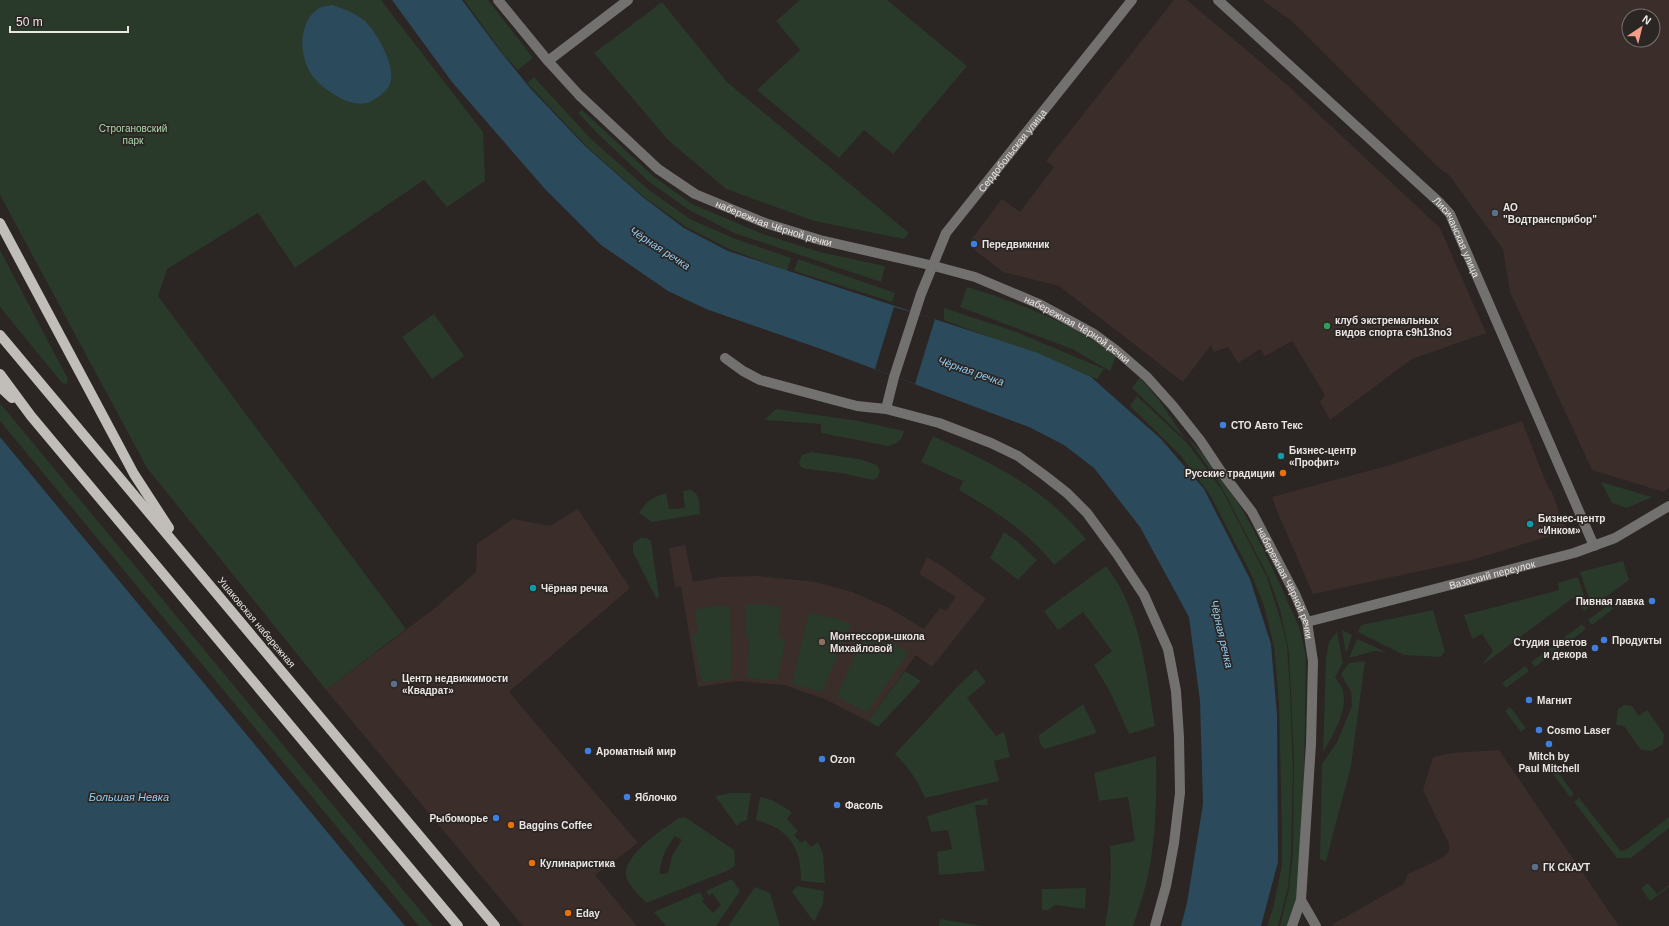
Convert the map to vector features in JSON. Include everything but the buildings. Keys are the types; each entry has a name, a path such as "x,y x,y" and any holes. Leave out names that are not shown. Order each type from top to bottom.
{"main road":[{"path":"0,223 134,474 192,563"},
{"name":"Ушаковская набережная","path":"0,335 494,926"},
{"path":"0,374 31,416 458,926"},
{"path":"0,387 31,416"}],"street":[{"name":"набережная Чёрной речки","path":"498,0 548,61 580,95 658,169 695,194 765,223 820,240 934,266 975,278 1005,289 1073,321 1117,350 1147,376 1173,406 1196,434 1220,470 1252,512 1295,594 1307,622 1313,661 1311,736 1301,900 1292,926"},
{"path":"548,61 628,0"},
{"name":"Сердобольская улица","path":"886,409 894,377 921,294 948,231 1132,0"},
{"name":"Лисичанская улица","path":"1218,0 1341,111 1450,214 1594,546"},
{"path":"725,358 743,371 760,380 844,403 886,409 940,423 991,443 1018,456 1067,493 1087,513 1117,554 1144,595 1168,649 1176,691 1180,793 1174,843 1166,886 1155,926"},
{"name":"Вазаский переулок","path":"1307,622 1574,553 1635,528 1669,506"},
{"path":"1301,900 1316,926"}],"shaded area":[{"path":"1174,0 1187,0 1284,82 1440,228 1486,333 1412,359 1330,420 1320,402 1325,395 1292,341 1265,356 1260,349 1238,363 1228,347 1214,352 1211,345 1183,382 1059,286 1003,272 972,248 971,240 1002,199 1020,212 1054,167 1046,161"},
{"path":"1262,0 1669,0 1669,488 1664,492 1592,470 1510,292 1503,249 1449,175 1439,168 1292,21"},
{"name":"Бизнес-центр «Инком»","path":"1522,421 1549,490 1551,490 1566,531 1472,560 1313,594 1272,497 1390,465"},
{"path":"578,509 630,588 509,692 638,843 595,875 637,926 523,926 326,690 435,608 476,572 477,544 513,519 550,526"},
{"name":"Монтессори-школа Михайловой","path":"685,545 693,582 720,577 757,576 816,582 852,592 889,608 924,629 940,608 946,611 956,597 919,574 927,557 942,566 986,599 932,667 916,655 868,721 825,699 784,685 738,681 698,687 681,586 675,587 669,548"},
{"path":"1499,750 1619,926 1334,926 1333,924 1404,884 1408,874 1444,857 1449,851 1449,844 1423,790 1433,757 1452,753"}],"green space":[{"name":"Строгановский парк","path":"0,0 381,0 483,132 485,181 447,207 424,180 295,268 258,213 167,269 158,296 406,629 326,690 147,468 0,195"},
{"path":"464,0 488,0 533,58 518,70 503,54"},
{"path":"800,0 887,0 967,66 893,154 864,130 839,158 757,90 800,50 776,21"},
{"path":"662,2 727,82 909,233 904,239 814,221 726,189 668,140 594,53"},
{"path":"534,77 592,140 649,190 690,219 733,238 791,258 787,271 729,249 686,227 644,197 587,147 527,83"},
{"path":"582,110 653,176 692,204 763,234 820,252 885,266 881,282 734,233 689,210 648,181 578,113"},
{"path":"0,250 68,379 67,384 62,383 0,307"},
{"path":"798,259 895,293 892,302 794,271"},
{"path":"967,287 1007,300 1045,315 1099,344 1116,356 1110,371 1072,349 960,307"},
{"path":"944,308 1014,331 1104,369 1097,379 944,320"},
{"path":"434,314 464,356 432,379 402,337"},
{"path":"1140,377 1159,400 1186,440 1132,388"},
{"path":"1137,396 1188,444 1222,490 1267,577 1283,628 1287,646 1293,770 1291,853 1288,888 1278,926 1267,926 1273,908 1282,865 1282,837 1279,703 1274,647 1264,606 1251,574 1210,495 1181,456 1130,406"},
{"path":"0,403 433,926 419,926 0,421"},
{"path":"776,409 859,421 904,431 899,441 888,446 821,433 821,424 764,420"},
{"path":"933,436 997,467 1034,490 1069,520 1086,539 1054,565 1022,532 959,490 963,481 921,462"},
{"path":"1187,437 1206,457 1223,479 1252,527 1300,629 1306,656 1304,789 1300,866 1294,915 1289,926 1280,926 1289,889 1293,852 1294,762 1289,652 1280,610 1269,578 1221,486"},
{"path":"811,452 859,459 877,465 880,471 878,477 873,480 841,473 801,467 799,462 802,455"},
{"path":"1601,482 1652,497 1627,508 1612,503"},
{"path":"690,490 698,496 700,514 652,522 639,513 644,505 650,500 666,493 669,509 685,508 683,491"},
{"path":"1004,532 1017,541 1037,560 1018,580 990,558"},
{"path":"640,538 646,538 651,541 659,597 656,598 633,552 633,544"},
{"path":"1623,561 1629,580 1592,607 1580,572"},
{"path":"1106,566 1121,589 1134,622 1147,673 1155,726 1129,734 1110,692 1094,665 1112,651 1083,612 1058,630 1044,611"},
{"path":"1578,577 1588,608 1585,611 1573,598 1481,666 1493,651 1482,634 1472,639 1464,615 1559,590 1558,583"},
{"path":"759,604 781,607 778,637 786,639 777,680 747,678 749,637 745,636 746,605"},
{"path":"1610,604 1613,609 1592,625 1588,620"},
{"path":"711,606 730,606 732,678 702,683 692,635 698,633 695,610"},
{"path":"1433,610 1445,651 1441,657 1404,655 1358,632 1361,625"},
{"path":"809,613 839,619 851,625 822,692 792,684"},
{"path":"1582,624 1586,629 1565,645 1561,640"},
{"path":"866,630 891,641 908,653 867,713 837,696"},
{"path":"1342,630 1352,635 1346,654"},
{"path":"1337,632 1343,663 1335,677 1342,687 1344,699 1342,715 1339,723 1323,752 1326,658 1329,642"},
{"path":"1357,639 1386,652 1374,651 1349,658"},
{"path":"1556,644 1559,649 1535,667 1531,662"},
{"path":"1365,661 1351,766 1326,861 1320,859 1322,764 1337,742 1352,706 1351,692 1341,674 1349,663"},
{"path":"1525,666 1529,671 1506,688 1502,683"},
{"path":"976,669 986,682 967,698 996,736 1004,732 1010,757 994,761 999,781 925,798 912,774 895,754 959,685"},
{"path":"905,671 921,681 878,727 868,721"},
{"path":"1083,704 1097,733 1045,749 1043,748 1039,740 1039,735"},
{"path":"1624,705 1632,706 1639,716 1647,710 1664,734 1663,744 1652,751 1641,750 1624,726 1616,725 1618,709"},
{"path":"1510,707 1526,728 1521,732 1505,711"},
{"path":"1545,755 1574,794 1570,797 1541,758"},
{"path":"1156,756 1154,839 1149,872 1142,898 1133,926 1105,926 1110,886 1110,846 1135,841 1128,797 1099,801 1094,773"},
{"path":"731,793 751,793 747,820 741,822 737,826 715,796"},
{"path":"760,797 772,800 792,812 787,819 798,831 794,835 801,843 805,840 811,847 818,842 823,854 825,883 801,881 799,858 791,841 785,834 777,829 756,820"},
{"path":"987,798 988,805 975,805 985,871 939,875 937,852 952,849 948,830 931,832 927,816"},
{"path":"1579,798 1621,851 1626,850 1669,817 1669,828 1631,858 1617,858 1574,802"},
{"path":"685,817 734,850 735,866 727,871 646,903 628,881 626,872 629,863 643,845 679,818","holes":["675,836 682,840 672,856 668,873 660,874 662,859 669,845"]},
{"path":"732,879 740,891 716,926 666,926 654,912 700,892 704,899 702,901 713,913 721,905 712,893 709,896 706,891"},
{"path":"1648,883 1657,894 1669,885 1669,887 1650,901 1641,888"},
{"path":"797,886 824,891 823,904 814,922 792,892"},
{"path":"755,887 770,893 780,926 728,926"},
{"path":"1086,888 1085,909 1055,905 1048,910 1042,910 1042,889"},
{"path":"940,919 983,926 939,926"}],"water":[{"path":"392,0 462,0 530,88 585,146 644,198 684,228 728,251 1038,353 1091,377 1161,439 1204,489 1250,579 1271,644 1277,715 1278,862 1261,926 1181,926 1187,903 1203,804 1200,701 1189,617 1140,527 1094,468 1064,445 1029,427 821,349 706,309 668,291 601,245 544,188 452,82"},
{"path":"332,5 353,13 365,21 370,26 385,51 391,69 390,84 386,91 380,96 367,103 360,104 340,98 316,80 306,63 302,43 306,24 318,9"},
{"name":"Большая Невка","path":"0,437 405,926 0,926"}],"pier":[{"path":"894,307 935,319 915,384 875,369"}],"place":[{"name":"АО \"Водтрансприбор\"","path":"1495,213"},
{"name":"Передвижник","path":"974,244"},
{"name":"клуб экстремальных видов спорта c9h13no3","path":"1327,326"},
{"name":"СТО Авто Текс","path":"1223,425"},
{"name":"Бизнес-центр «Профит»","path":"1281,456"},
{"name":"Русские традиции","path":"1283,473"},
{"name":"Бизнес-центр «Инком»","path":"1530,524"},
{"name":"Чёрная речка","path":"533,588"},
{"name":"Пивная лавка","path":"1652,601"},
{"name":"Продукты","path":"1604,640"},
{"name":"Монтессори-школа Михайловой","path":"822,642"},
{"name":"Студия цветов и декора","path":"1595,648"},
{"name":"Центр недвижимости «Квадрат»","path":"394,684"},
{"name":"Магнит","path":"1529,700"},
{"name":"Cosmo Laser","path":"1539,730"},
{"name":"Mitch by Paul Mitchell","path":"1549,744"},
{"name":"Ароматный мир","path":"588,751"},
{"name":"Ozon","path":"822,759"},
{"name":"Яблочко","path":"627,797"},
{"name":"Фасоль","path":"837,805"},
{"name":"Рыбоморье","path":"496,818"},
{"name":"Baggins Coffee","path":"511,825"},
{"name":"Кулинаристика","path":"532,863"},
{"name":"ГК СКАУТ","path":"1535,867"},
{"name":"Eday","path":"568,913"}]}
